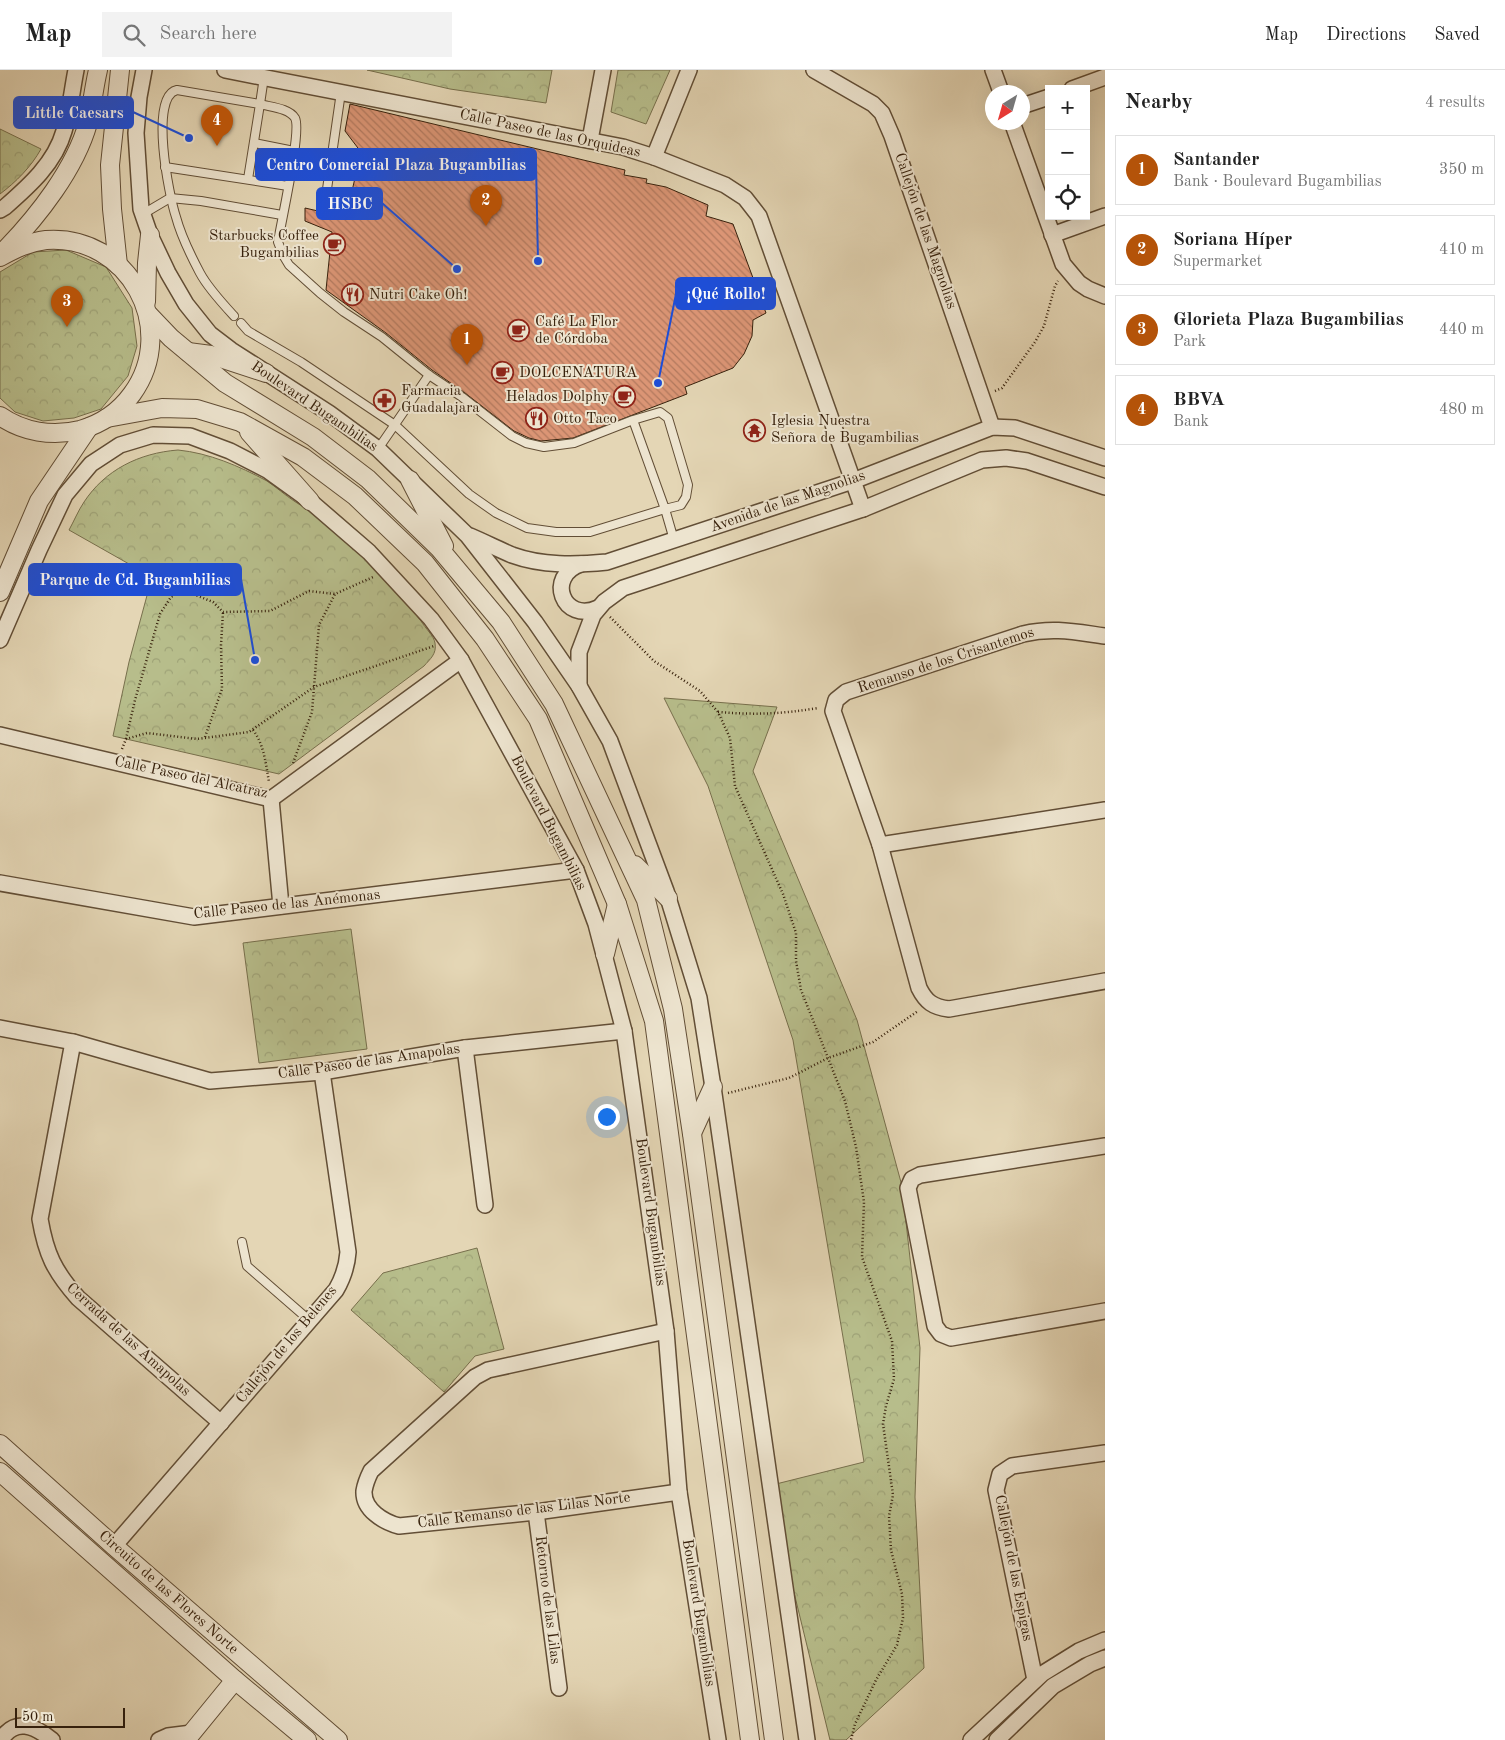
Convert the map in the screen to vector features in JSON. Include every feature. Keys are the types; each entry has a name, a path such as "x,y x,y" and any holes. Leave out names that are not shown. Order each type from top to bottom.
{"street":[{"path":"0,210 41,173 54,152 64,132 76,70"},
{"path":"0,256 24,231 73,162 88,123 98,70"},
{"path":"118,264 112,209 110,165 120,70"},
{"name":"Boulevard Bugambilias","path":"144,70 139,97 136,133 141,209 150,235 168,273 186,304 210,334 231,350 329,413 378,449 467,535 535,622 579,686 610,741 668,898 699,998 807,1740"},
{"name":"Calle Paseo de las Orquideas","path":"225,70 623,147 725,185 745,198 759,216 863,510"},
{"path":"590,140 603,70"},
{"path":"654,157 689,70"},
{"name":"Callejón de las Magnolias","path":"814,70 873,104 882,113 892,136 992,427"},
{"path":"994,70 999,85"},
{"path":"1083,85 1105,77"},
{"path":"1030,103 1045,98"},
{"path":"1015,130 1059,256 1067,270 1084,286 1105,296"},
{"path":"1052,235 1105,216"},
{"path":"0,416 26,429 47,433 69,432 89,427 107,418 125,403 139,384 148,362 151,339 147,310 147,263 150,235"},
{"path":"0,256 21,246 46,240 72,242 96,250 118,264 134,283 147,310"},
{"name":"Boulevard Bugambilias","path":"147,310 186,351 225,383 313,437 368,479 453,564 501,622 554,704 646,900 673,1009 692,1134 774,1740"},
{"path":"186,351 212,355 266,373"},
{"name":"Boulevard Bugambilias","path":"107,418 162,408 197,409 240,422 303,457 355,496 425,563 484,639 538,719 617,904 654,1021 750,1740"},
{"path":"240,422 310,501"},
{"path":"0,592 40,501 89,427"},
{"name":"Avenida de las Magnolias","path":"467,535 514,555 550,563 581,564 607,562 853,481 992,427 1015,428 1105,458"},
{"name":"Boulevard Bugambilias","path":"0,640 38,550 65,495 91,464 120,445 153,435 190,436 230,451 267,470 310,501 369,552 431,619 461,660 576,870 596,924 624,1031 666,1331 679,1492 718,1740"},
{"name":"Avenida de las Magnolias","path":"579,686 578,652 593,615 604,602 623,588 863,510 982,460 1006,458 1027,461 1105,487"},
{"path":"410,480 453,564"},
{"path":"581,564 575,566 564,576 562,583 563,597 572,608 578,611 592,611 598,608"},
{"name":"Remanso de los Crisantemos","path":"833,705 840,695 846,692 1035,631 1060,630 1105,636"},
{"name":"Calle Paseo del Alcatraz","path":"0,735 271,798 461,660"},
{"path":"833,705 834,717 880,845 919,988 930,1004 939,1008 949,1009 1105,981"},
{"path":"271,798 281,906"},
{"path":"880,845 1105,810"},
{"path":"626,857 668,898"},
{"name":"Calle Paseo de las Anémonas","path":"0,883 194,917 576,870"},
{"path":"604,954 617,904"},
{"name":"Calle Paseo de las Amapolas","path":"0,1028 73,1042 210,1081 322,1072 465,1048 624,1031"},
{"name":"Cerrada de las Amapolas","path":"73,1042 40,1218 44,1240 51,1261 63,1281 78,1298 222,1422"},
{"path":"465,1048 485,1205"},
{"name":"Callejón de los Belenes","path":"114,1546 341,1282 348,1252 322,1072"},
{"path":"692,1134 714,1091"},
{"path":"1105,1146 920,1175 912,1179 908,1188 935,1326 941,1334 952,1338 1105,1311"},
{"name":"Calle Remanso de las Lilas Norte","path":"666,1331 488,1370 475,1377 370,1471 364,1491 368,1505 373,1511 385,1521 399,1526 536,1512 679,1492"},
{"name":"Callejón de las Espigas","path":"1035,1680 996,1490 997,1482 1000,1474 1012,1466 1105,1453"},
{"name":"Circuito de las Flores Norte","path":"3,1454 114,1546 338,1740"},
{"name":"Circuito de las Flores Norte","path":"0,1472 235,1680 307,1740"},
{"name":"Retorno de las Lilas","path":"536,1512 559,1688"},
{"path":"971,1740 1042,1674 1079,1651 1105,1640"},
{"path":"998,1740 1053,1686 1090,1664 1105,1658"},
{"path":"159,1740 168,1736 189,1736 235,1680"},
{"path":"1,1740 8,1730 25,1726 38,1730 52,1740"}],"lane":[{"path":"248,180 264,78"},
{"path":"234,316 201,275 176,219 170,198 165,167 162,118 166,99 171,91 182,90 260,104 288,112 294,117 297,126 294,151 278,242 289,265 338,307 382,337 429,375 462,397 512,436 533,445 544,447 574,443 633,420 660,412 668,418 688,485 686,498 681,504 590,532 556,532 527,528 496,513 469,494 395,425 301,362 248,331 241,324"},
{"path":"326,196 341,92"},
{"path":"254,143 294,151"},
{"path":"165,167 288,186"},
{"path":"143,214 170,198 282,214"},
{"path":"378,449 429,375"},
{"path":"633,420 665,509 674,540"},
{"path":"242,1242 247,1266 309,1320"}],"path":[{"path":"982,396 1002,388 1035,342 1044,326 1055,286 1067,270"},
{"path":"117,763 126,739 135,700 160,614 170,597 184,590 213,602 223,612 270,611 309,591 335,594 387,571"},
{"path":"290,768 295,760 312,712 319,625 335,594"},
{"path":"598,608 616,621 654,661 700,691 718,712 730,738 735,786 783,894 796,933 796,961 801,990 845,1101 856,1146 864,1202 862,1257 892,1342 894,1379 883,1424 893,1494 889,1516 891,1550 902,1594 903,1618 897,1645 876,1680 855,1724 851,1740"},
{"path":"205,737 222,689 221,645 223,612"},
{"path":"126,739 148,733 197,738 249,732 314,687 447,642"},
{"path":"718,712 755,715 792,713 833,705"},
{"path":"253,730 257,735 266,760 271,798"},
{"path":"714,1091 789,1078 828,1058 873,1042 930,1004"}],"green space":[{"path":"367,70 552,70 546,103 450,89"},
{"path":"618,70 670,70 646,124 611,112"},
{"path":"0,129 41,149 23,174 0,194"},
{"path":"66,250 106,267 132,308 137,346 128,376 101,409 74,418 43,421 15,412 0,398 0,272 33,252"},
{"path":"178,450 212,457 246,470 267,481 320,518 361,554 386,580 410,607 434,640 434,653 424,666 279,774 113,736 129,662 152,577 69,530 82,505 92,491 113,472 137,459"},
{"path":"664,698 777,707 753,771 857,1020 902,1186 920,1348 915,1497 924,1668 846,1740 830,1740 768,1486 864,1462 793,1040 708,786"},
{"path":"351,929 367,1049 259,1063 243,943"},
{"path":"477,1248 504,1349 475,1356 444,1392 351,1310 383,1273"}],"building":[{"path":"350,104 625,170 624,175 647,179 646,183 666,187 708,205 706,216 733,224 766,313 753,320 752,336 744,354 733,368 685,387 687,394 573,438 541,441 514,431 386,333 326,290 332,232 305,221 305,208 331,214 331,202 352,191 361,152 345,131"}],"place":[{"name":"Little Caesars","path":"189,138"},
{"name":"BBVA","path":"217,146"},
{"name":"Soriana Híper","path":"486,226"},
{"name":"Starbucks Coffee Bugambilias","path":"335,245"},
{"name":"Centro Comercial Plaza Bugambilias","path":"538,261"},
{"name":"HSBC","path":"457,269"},
{"name":"Nutri Cake Oh!","path":"353,295"},
{"name":"Glorieta Plaza Bugambilias","path":"67,327"},
{"name":"Café La Flor de Córdoba","path":"519,331"},
{"name":"Santander","path":"467,365"},
{"name":"DOLCENATURA","path":"503,373"},
{"name":"¡Qué Rollo!","path":"658,383"},
{"name":"Helados Dolphy","path":"625,397"},
{"name":"Farmacia Guadalajara","path":"385,400"},
{"name":"Otto Taco","path":"537,419"},
{"name":"Iglesia Nuestra Señora de Bugambilias","path":"755,430"},
{"name":"Parque de Cd. Bugambilias","path":"255,660"}]}
